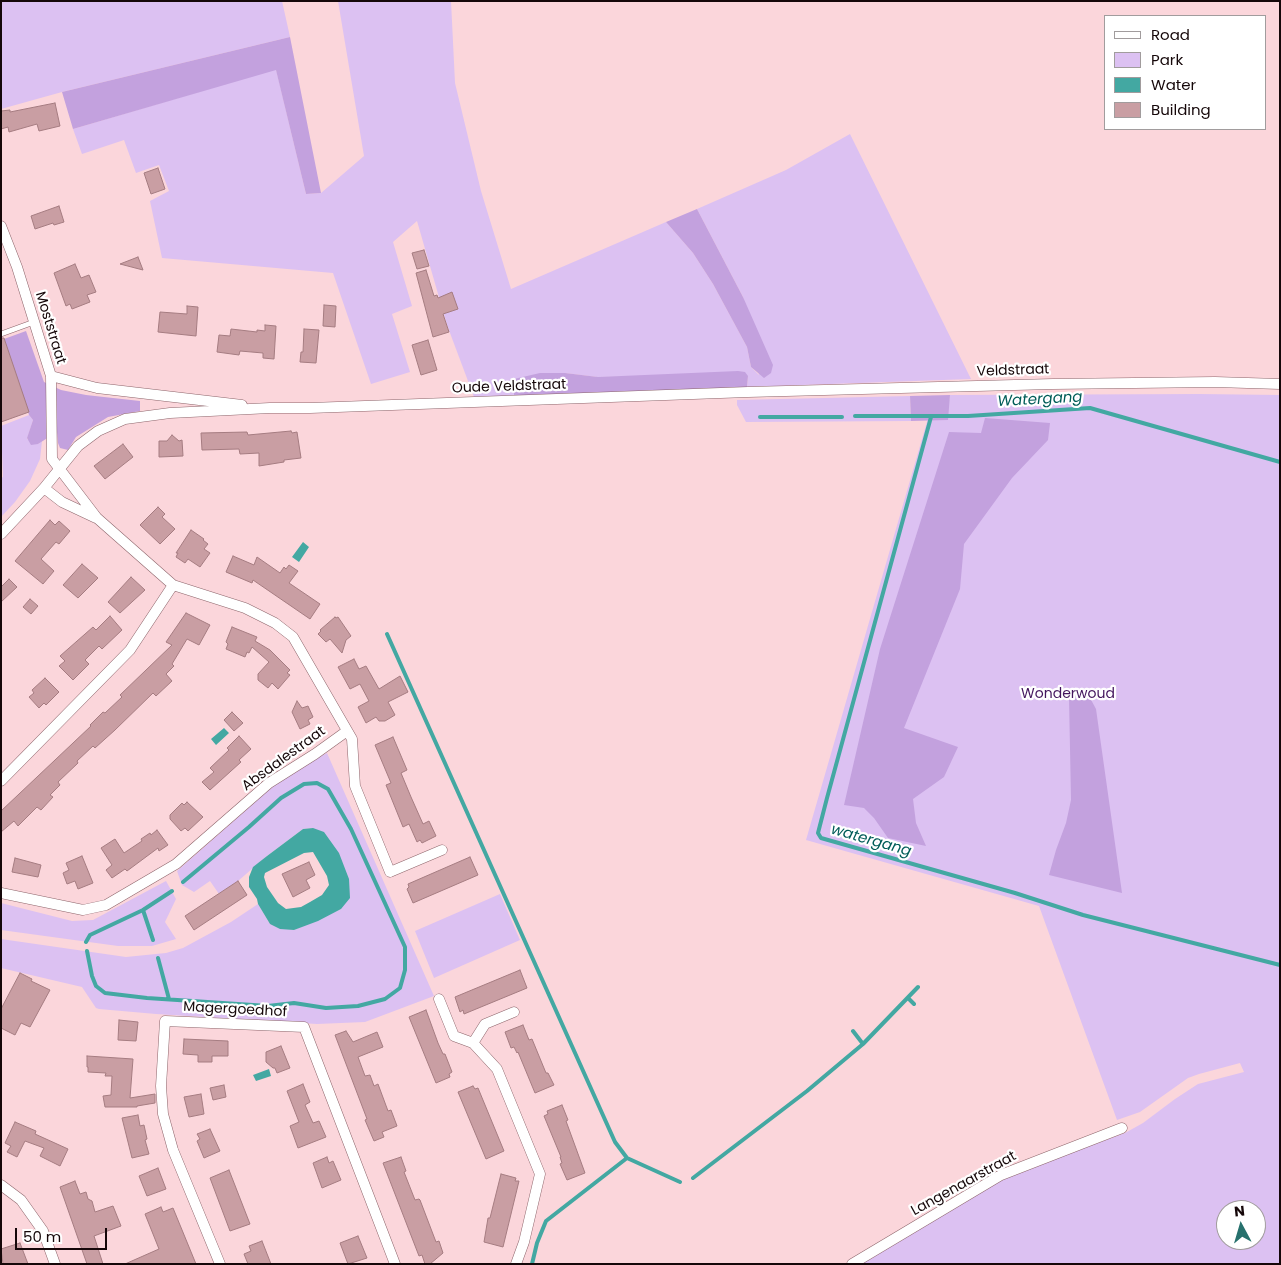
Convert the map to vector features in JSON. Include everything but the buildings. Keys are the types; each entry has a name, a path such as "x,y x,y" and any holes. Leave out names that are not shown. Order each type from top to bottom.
{"street":[{"name":"Moststraat","path":"1,226 17,267 51,376 52,459 60,469"},
{"name":"Oude Veldstraat","path":"51,376 97,388 270,408"},
{"name":"Veldstraat","path":"748,392 1053,384 1215,382 1280,384"},
{"name":"Oude Veldstraat","path":"1,534 44,488 78,446 98,431 125,419 170,414 270,408 748,392"},
{"name":"Absdalestraat","path":"1,893 83,910 106,904 176,864 269,783 315,754 347,730 293,637 275,623 245,608 172,585 96,518 60,469"},
{"name":"Absdalestraat","path":"44,488 62,502 96,518"},
{"path":"1,781 130,650 172,585"},
{"path":"347,730 352,739 355,786 390,872 442,850"},
{"path":"439,999 454,1036 473,1043 497,1069 540,1174 524,1242 516,1264"},
{"path":"473,1043 485,1024 514,1012"},
{"name":"Magergoedhof","path":"220,1264 172,1150 163,1114 160,1086 165,1021 304,1027 395,1264"},
{"name":"Langenaarstraat","path":"852,1264 1001,1175 1122,1128"},
{"path":"1,1185 21,1200 43,1231 55,1264"}],"lane":[{"path":"1,334 34,322"}],"green space":[{"path":"1,1 282,1 290,37 62,92 1,109"},
{"path":"338,1 451,1 455,83 481,191 511,289 666,222 693,253 713,284 747,347 751,367 759,375 743,297 697,209 786,170 850,134 971,379 747,387 748,376 597,377 565,373 514,397 474,397 447,325 417,221 393,242 412,306 392,314 410,372 371,384 333,273 162,258 150,201 169,191 159,165 136,173 124,140 82,154 73,129 276,69 306,194 321,193 364,156"},
{"name":"Wonderwoud","path":"950,395 1280,395 1280,1264 860,1264 996,1183 1027,1169 1125,1133 1143,1123 1198,1084 1244,1072 1240,1063 1188,1078 1140,1112 1117,1120 1039,906 806,840 933,401 949,401"},
{"path":"910,396 911,421 746,422 737,405 737,400"},
{"path":"29,415 33,420 27,439 38,444 42,441 40,459 30,481 1,517 1,478 3,477 1,426"},
{"path":"327,753 434,996 365,1022 317,1024 156,1014 99,1009 96,1008 82,987 1,968 1,939 126,957 166,953 183,948 231,922 258,904 270,924 294,930 341,909 313,828 303,829 219,894 210,881 194,892 182,885 177,871 279,781 301,766"},
{"path":"166,881 176,899 165,922 176,939 152,946 118,946 1,930 1,903 72,921 93,920"},
{"path":"500,894 520,940 434,978 415,931"}],"shaded area":[{"path":"290,37 321,193 306,194 276,70 73,129 62,92"},
{"path":"697,209 743,297 773,365 771,373 764,378 751,367 747,347 713,284 693,253 666,222"},
{"path":"26,331 44,382 61,390 86,395 140,401 140,411 108,417 76,437 68,450 60,448 57,432 38,444 31,445 27,438 33,420 29,415 4,339"},
{"path":"745,372 748,376 747,387 514,397 514,379 540,373 565,373 598,377"},
{"path":"950,395 948,420 911,421 910,396"},
{"path":"985,418 1050,423 1048,440 1012,478 964,544 960,589 904,728 958,747 944,777 913,799 916,823 926,846 888,838 874,818 864,808 844,805 880,649 949,432 981,433"},
{"path":"1075,693 1089,696 1096,709 1122,893 1049,875 1066,823 1071,800 1069,697"}],"water":[{"path":"303,542 309,547 299,562 292,557"},
{"path":"224,728 229,733 216,745 211,739"},
{"path":"313,828 324,832 339,853 349,879 350,898 341,909 318,921 294,930 280,929 270,924 258,904 249,887 249,877 253,867 303,829","holes":["313,852 327,876 329,885 322,895 301,907 286,909 278,903 267,887 264,877 265,873 304,853"]},
{"path":"269,1069 271,1076 256,1081 253,1075"}],"waterway":[{"name":"Watergang","path":"855,416 968,416 1090,408 1280,462"},
{"path":"760,417 842,417"},
{"name":"watergang","path":"931,417 827,798 818,833 821,838 1015,893 1083,915 1280,965"},
{"path":"387,634 615,1142 627,1158"},
{"path":"87,951 96,986 105,993 147,998 268,1006 294,1003 326,1008 358,1006 385,999 400,988 405,970 405,947 351,829 328,789 317,783 304,784 281,798 183,882"},
{"path":"86,942 90,935 143,910 172,891"},
{"path":"143,910 153,940"},
{"path":"158,958 169,999"},
{"path":"693,1178 807,1091 863,1044 918,987"},
{"path":"908,998 914,1004"},
{"path":"853,1031 863,1044"},
{"path":"532,1264 537,1243 546,1221 627,1158 680,1182"}]}
